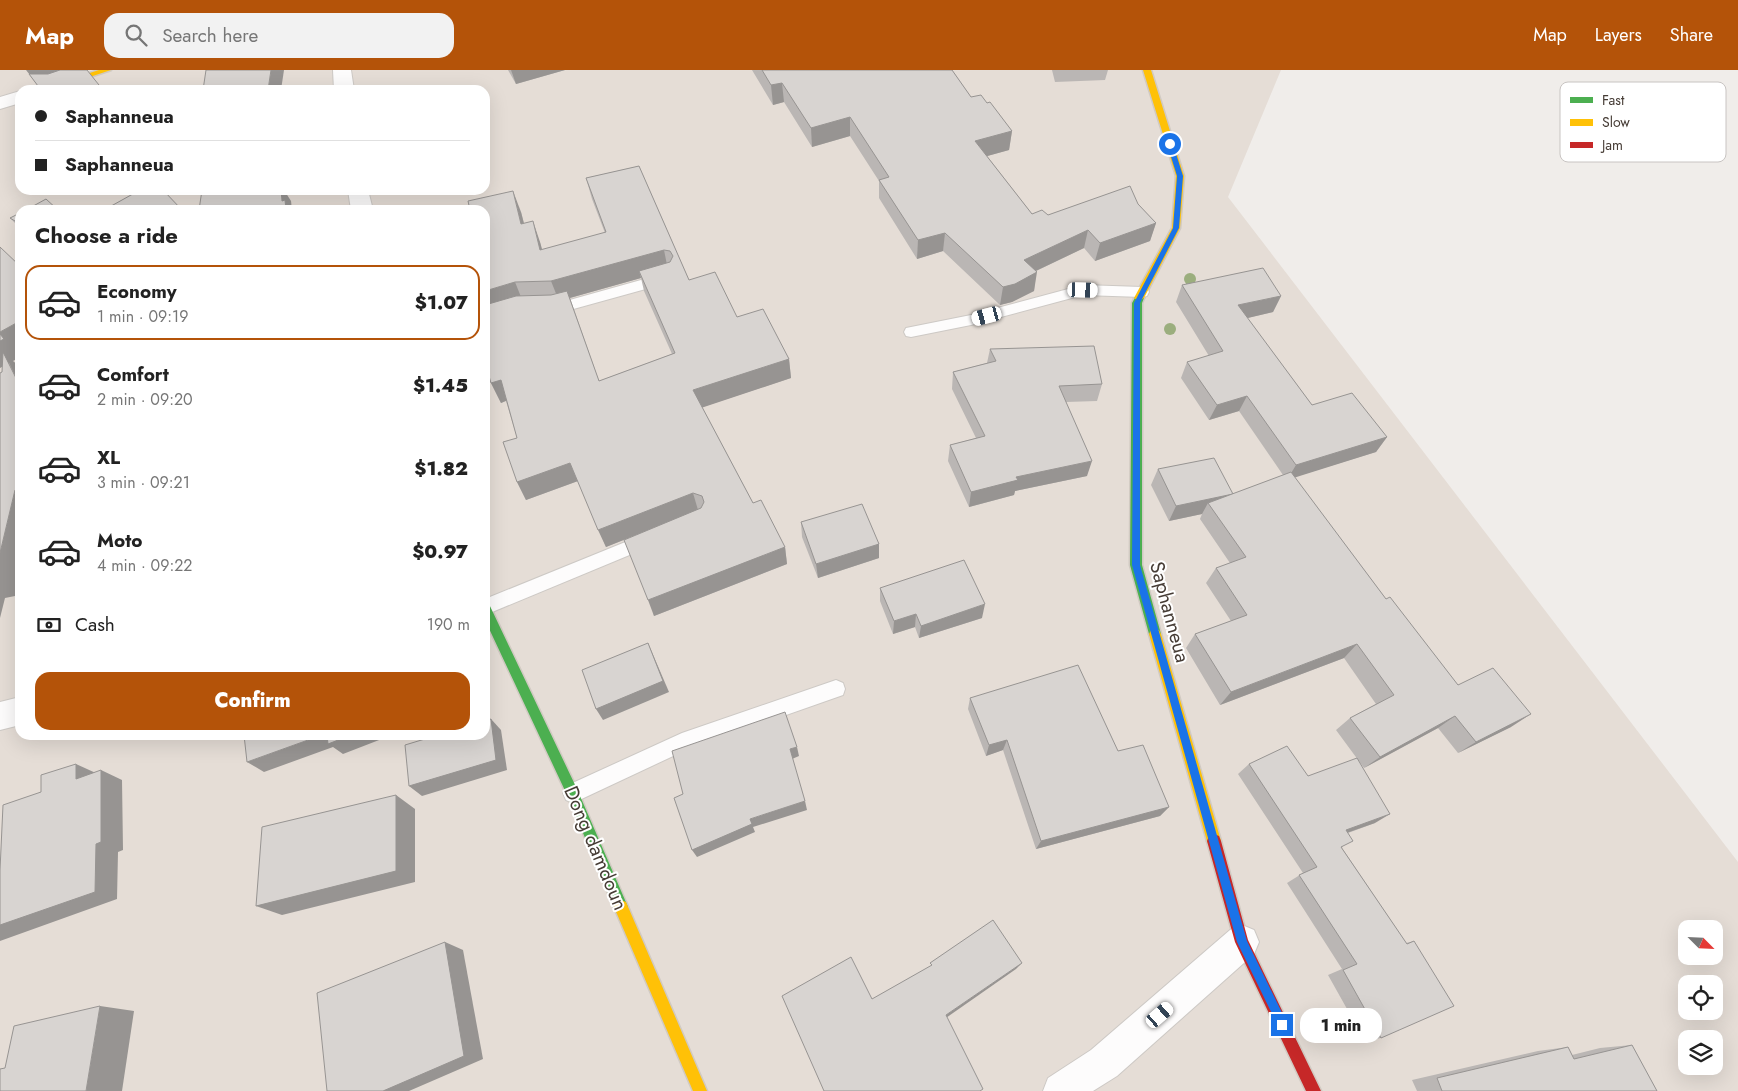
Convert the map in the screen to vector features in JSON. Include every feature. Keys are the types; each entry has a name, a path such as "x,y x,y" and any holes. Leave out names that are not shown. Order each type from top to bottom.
{"street":[{"path":"58,85 107,70"},
{"path":"342,70 344,85"},
{"name":"Saphanneua","path":"1146,70 1180,176 1176,228 1137,303 1136,565 1242,942 1314,1091"},
{"path":"0,103 15,98"},
{"name":"Dong damdoun","path":"490,618 573,792 700,1091"},
{"path":"0,716 15,712"},
{"path":"1061,1091 1104,1063 1242,942"}],"lane":[{"path":"533,309 559,308 669,277"},
{"path":"911,332 971,320 1083,290 1142,292"},
{"path":"490,606 663,534"},
{"path":"573,792 682,742 836,689"}],"shaded area":[{"path":"0,70 1281,70 1228,197 1738,862 1738,1091 0,1091"}],"building":[{"path":"60,70 87,70 99,85 37,85 29,74 48,74"},
{"path":"206,70 271,70 269,85 204,85"},
{"path":"762,70 952,70 971,97 981,95 987,103 990,102 1012,131 975,141 1032,214 1042,210 1048,215 1130,186 1138,204 1156,223 1100,243 1088,230 1024,260 1037,272 1015,284 1003,287 945,233 918,240 879,180 889,177 850,117 811,128 782,83 771,85"},
{"path":"639,166 689,280 715,272 737,317 763,309 789,359 693,390 753,503 761,500 785,547 648,600 624,540 701,508 704,502 702,496 693,493 598,530 570,463 517,482 503,442 517,438 501,380 491,383 490,380 490,304 516,296 551,295 567,291 599,381 675,353 639,271 670,262 673,256 670,251 664,250 551,281 515,282 490,290 490,205 469,205 468,201 513,191 521,224 533,221 540,250 606,232 586,178"},
{"path":"131,195 168,195 177,205 113,205"},
{"path":"201,195 281,195 282,201 285,200 286,205 200,205"},
{"path":"46,199 53,205 35,205"},
{"path":"0,247 15,261 15,324 0,332"},
{"path":"1263,268 1281,296 1238,305 1312,405 1352,393 1387,437 1296,465 1247,396 1217,405 1187,362 1223,351 1182,285"},
{"path":"1094,346 1102,384 1059,386 1092,461 1016,477 1018,480 971,492 950,445 985,436 953,372 996,361 990,349"},
{"path":"3,352 15,376 15,490 0,553 0,373 2,372"},
{"path":"1214,458 1233,494 1176,506 1158,469"},
{"path":"1291,472 1386,599 1390,597 1458,685 1493,668 1531,714 1476,742 1455,716 1380,757 1350,718 1394,695 1357,644 1231,692 1195,634 1247,615 1216,568 1246,557 1208,503"},
{"path":"862,504 879,544 816,564 801,522"},
{"path":"964,560 985,604 921,626 916,614 894,621 880,588"},
{"path":"648,643 663,681 596,709 582,670"},
{"path":"1078,665 1118,751 1143,745 1169,807 1041,841 1007,740 989,745 970,698"},
{"path":"785,712 797,747 790,749 805,801 750,819 752,824 692,850 674,798 683,794 672,751"},
{"path":"490,719 496,760 409,786 405,745 422,740 490,740"},
{"path":"245,740 308,740 247,762"},
{"path":"328,740 338,740 328,744"},
{"path":"1287,746 1308,776 1357,758 1390,814 1346,830 1353,841 1341,847 1407,944 1414,941 1454,1006 1381,1038 1343,970 1357,964 1299,875 1317,867 1249,764"},
{"path":"76,764 76,779 101,770 101,842 96,844 95,892 0,925 3,805 41,792 41,775"},
{"path":"396,795 396,871 256,906 262,827"},
{"path":"993,920 1022,963 946,1015 983,1089 980,1091 824,1091 782,996 851,957 872,999 932,965 930,963"},
{"path":"445,942 464,1056 383,1091 327,1091 317,993"},
{"path":"100,1006 86,1091 0,1091 0,1069 5,1068 14,1026"},
{"path":"1632,1045 1657,1091 1442,1091 1437,1078 1568,1047 1574,1059"}],"traffic: fast":[{"path":"1139,298 1137,303 1136,565 1155,634"},
{"path":"490,619 573,793 621,907"}],"traffic: slow":[{"path":"58,85 107,70"},
{"path":"1139,298 1176,228 1180,176 1147,70"},
{"path":"1155,634 1214,841"},
{"path":"621,907 700,1091"}],"traffic: jam":[{"path":"1214,841 1242,942 1314,1091"}],"route":[{"path":"1170,144 1180,176 1176,228 1137,303 1136,565 1242,942 1282,1025"}]}
